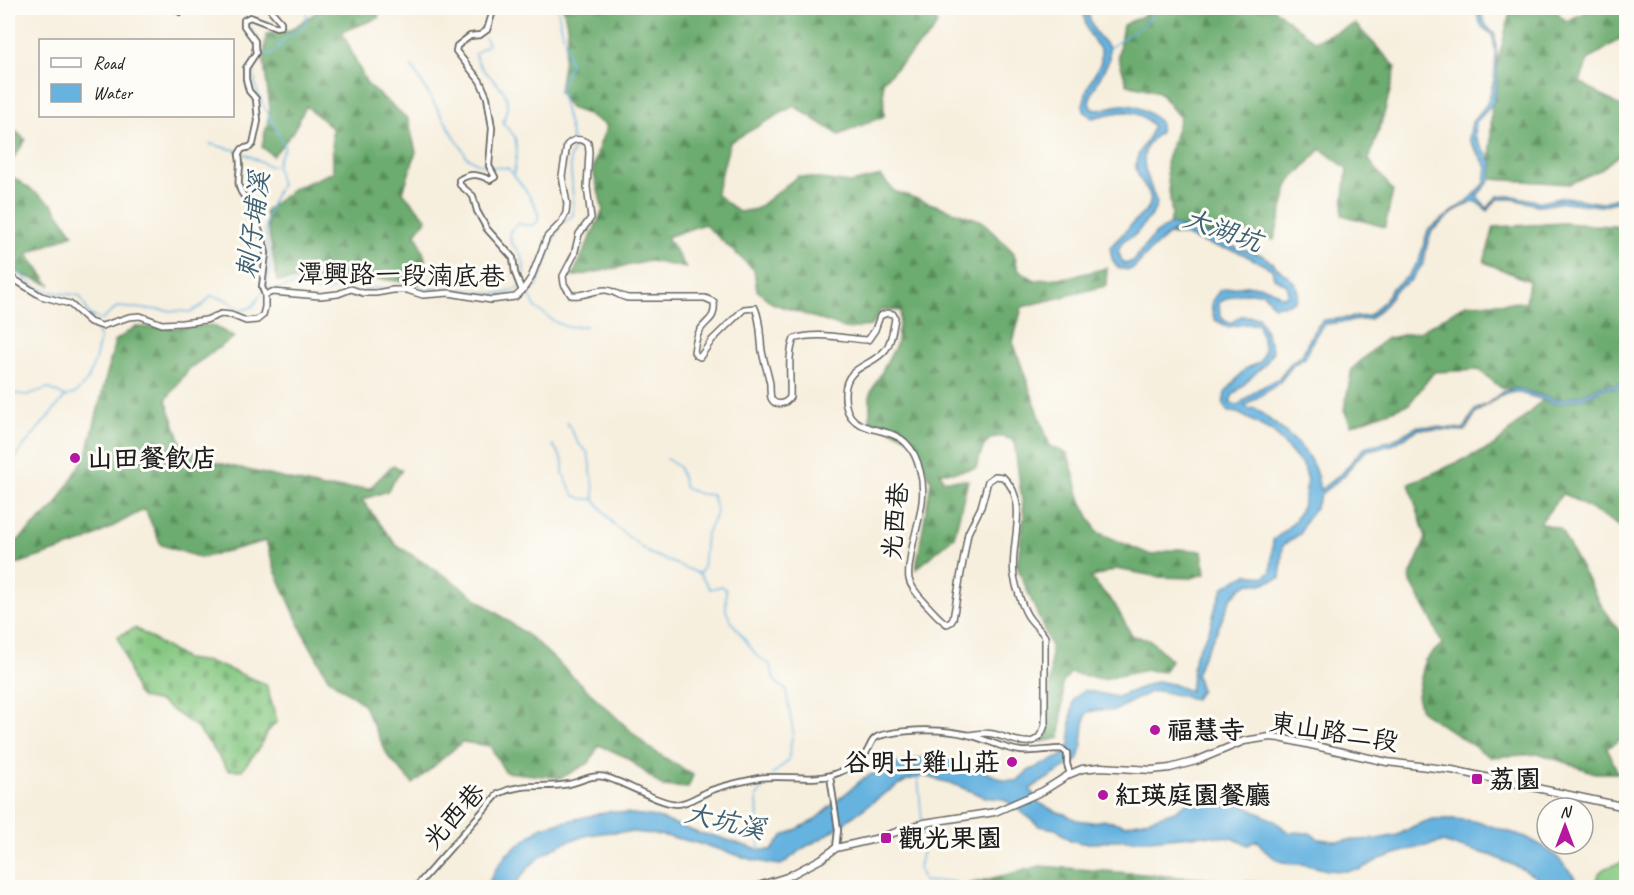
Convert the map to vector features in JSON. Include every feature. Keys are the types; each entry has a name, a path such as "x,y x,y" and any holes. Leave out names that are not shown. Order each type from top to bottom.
{"main road":[{"name":"東山路二段","path":"836,848 924,823 995,812 1043,791 1082,769 1170,768 1196,761 1244,741 1270,737 1387,762 1461,771 1626,807"},
{"path":"752,888 787,877 836,848"}],"street":[{"path":"177,8 180,12 186,8"},
{"path":"265,295 262,287 266,253 256,223 257,205 244,195 238,181 241,165 240,153 253,144 258,121 256,99 249,91 246,79 246,68 256,53 255,41 244,26 244,20 250,17 276,27 281,26 281,22 269,8"},
{"path":"494,8 487,30 480,35 470,36 457,46 456,51 480,81 486,97 492,128 489,166 495,177 490,180 477,174 459,180 460,185 473,196 486,229 513,258 515,273 522,291"},
{"name":"潭興路一段湳底巷","path":"8,277 41,296 70,304 90,322 102,326 129,317 140,316 162,324 206,320 221,314 246,321 257,320 263,315 265,295 272,292 320,296 338,294 351,289 363,293 407,290 423,295 449,293 491,300 515,297 531,278 547,237 561,223 566,213 567,204 562,176 567,145 577,139 582,139 588,143 587,187 591,218 579,234 574,255 563,276 564,284 571,295 608,289 621,297 628,298 705,297 714,302 715,310 712,318 700,330 696,341 694,352 700,357 712,340 744,309 756,308"},
{"name":"光西巷","path":"756,308 771,398 778,404 786,402 790,397 790,358 794,339 818,336 868,340 880,316 887,313 893,314 895,318 888,346 879,356 853,373 847,381 845,394 847,407 854,420 870,429 895,436 906,443 914,455 920,470 923,493 910,555 909,579 920,596 947,624 953,619 968,533 981,507 988,481 995,476 1003,477 1014,492 1018,520 1012,560 1014,579 1029,619 1046,637 1045,724 1039,736 1023,743 993,734 969,735"},
{"name":"光西巷","path":"415,888 498,794 523,786 568,784 592,776 603,776 677,804 687,802 716,788 761,778 830,776 851,766 864,756 870,742 879,736 930,731 969,735 1019,751 1062,748 1067,753 1070,774"},
{"path":"830,776 838,830 836,848"}],"green space":[{"path":"319,8 380,8 378,18 342,32 367,84 408,119 416,152 403,192 427,219 416,233 425,258 420,284 381,279 277,281 265,211 293,189 333,172 332,128 306,106 293,132 273,156 262,147 270,109 264,63 266,34 289,31"},
{"path":"563,8 929,8 937,23 933,32 883,81 884,116 839,135 794,106 730,142 716,194 739,212 756,209 798,176 851,183 881,176 894,191 982,221 1014,253 1018,270 1035,280 1070,277 1107,268 1106,286 1022,307 1013,342 1050,446 1068,454 1081,501 1097,532 1151,555 1177,549 1202,551 1205,574 1191,578 1160,577 1116,569 1091,578 1115,605 1132,636 1149,639 1171,660 1164,672 1147,670 1103,679 1070,673 1062,684 1060,738 1042,742 1049,720 1051,647 1017,566 1024,516 1014,441 998,437 992,438 984,447 976,468 940,472 943,480 968,480 954,537 916,569 931,481 913,440 870,420 870,394 896,345 901,311 882,309 871,326 847,329 772,303 757,290 754,270 704,224 667,237 686,268 650,261 572,277 603,210 593,170 607,126 587,114 570,108 559,92 568,29"},
{"path":"1159,8 1273,8 1314,41 1355,24 1396,67 1369,160 1393,191 1385,227 1342,215 1347,169 1321,149 1289,183 1274,240 1252,232 1166,235 1172,215 1166,163 1180,118 1159,92 1127,84 1118,56 1123,25"},
{"path":"1511,8 1553,8 1566,21 1595,8 1626,8 1626,35 1588,60 1580,82 1626,110 1626,149 1600,170 1569,184 1490,179 1492,87"},
{"path":"8,125 26,140 8,166"},
{"path":"8,166 10,175 52,204 73,234 27,254 50,285 8,270"},
{"path":"1563,223 1626,227 1626,530 1563,493 1540,523 1560,529 1600,603 1626,641 1626,736 1607,748 1618,773 1595,773 1541,754 1490,757 1421,711 1417,696 1425,660 1442,644 1409,579 1426,538 1409,484 1494,446 1546,397 1500,387 1479,370 1434,372 1409,404 1351,425 1344,410 1352,369 1385,339 1421,331 1466,304 1526,302 1529,281 1484,262 1494,227"},
{"path":"212,325 234,337 189,369 166,400 181,442 206,460 324,488 370,488 393,465 402,470 387,491 362,500 396,545 447,577 534,640 649,748 693,775 688,788 662,786 626,757 599,745 589,763 561,778 505,772 490,746 462,742 413,784 388,756 363,704 328,678 304,635 275,570 266,541 201,558 161,545 145,509 84,542 8,567 9,549 56,505 87,454 115,341 135,327 179,328"},
{"path":"135,628 185,659 210,662 266,684 277,721 242,770 228,770 195,726 160,702 142,698 136,692 118,636"},
{"path":"1626,862 1626,887 1595,887 1598,875 1604,868"},
{"path":"1040,866 1272,884 1279,887 958,887"}],"water":[{"path":"1083,8 1087,8 1094,29 1109,47 1109,60 1089,103 1092,109 1100,110 1118,105 1138,107 1160,122 1160,132 1148,144 1144,161 1157,204 1153,213 1135,235 1124,240 1118,250 1121,259 1125,264 1133,261 1155,234 1170,224 1210,235 1232,246 1264,256 1296,284 1298,293 1296,300 1288,304 1274,306 1263,293 1257,292 1234,295 1219,303 1220,315 1226,322 1232,322 1241,316 1258,317 1273,351 1266,363 1232,396 1230,403 1238,405 1257,390 1278,379 1290,364 1302,355 1313,332 1323,320 1369,316 1383,302 1392,288 1407,277 1419,261 1428,230 1472,197 1485,183 1487,167 1469,139 1472,122 1487,104 1494,82 1496,53 1492,35 1481,25 1475,8 1479,8 1486,25 1495,35 1497,58 1497,84 1493,104 1476,122 1475,137 1493,164 1490,181 1477,196 1488,208 1497,196 1513,196 1542,202 1564,197 1601,203 1626,195 1626,199 1601,206 1564,202 1541,206 1513,199 1497,199 1488,211 1475,201 1458,209 1432,231 1423,264 1410,281 1395,290 1386,304 1370,319 1325,324 1315,336 1305,358 1293,365 1279,383 1245,406 1249,409 1255,408 1297,443 1312,463 1320,490 1344,471 1367,446 1391,441 1418,426 1464,429 1475,410 1502,392 1516,388 1557,400 1584,394 1603,385 1620,384 1626,380 1626,384 1621,388 1605,388 1586,397 1557,404 1516,392 1502,395 1476,413 1465,431 1419,429 1392,445 1368,450 1356,460 1345,475 1321,494 1300,534 1283,545 1280,578 1261,584 1250,583 1242,587 1231,598 1202,658 1196,675 1201,690 1195,699 1159,691 1150,692 1114,711 1087,712 1078,760 1030,789 1039,803 1076,820 1092,822 1104,820 1125,825 1175,811 1195,797 1225,797 1275,821 1288,832 1310,833 1319,839 1336,841 1377,839 1398,835 1432,819 1474,821 1526,837 1535,842 1535,856 1556,856 1583,887 1546,887 1539,879 1524,870 1493,856 1442,842 1380,859 1359,870 1342,871 1279,861 1265,851 1257,840 1248,845 1231,838 1201,835 1082,843 1070,840 1056,829 1039,826 1003,799 983,797 950,783 924,776 907,780 887,792 781,865 665,836 619,832 574,839 553,849 533,863 512,887 486,888 507,854 542,827 610,811 656,817 698,833 759,850 772,850 783,836 813,821 864,778 910,760 935,756 959,761 1004,780 1017,781 1028,771 1062,756 1070,745 1074,699 1084,690 1117,697 1158,681 1190,691 1195,655 1209,631 1224,587 1248,574 1264,577 1271,571 1273,540 1286,530 1300,513 1307,484 1304,467 1273,432 1238,413 1229,412 1223,405 1225,393 1245,369 1260,362 1265,350 1258,324 1228,327 1215,320 1212,301 1220,290 1245,286 1268,288 1282,297 1288,295 1287,285 1274,278 1272,269 1239,252 1210,245 1173,231 1134,268 1128,270 1118,268 1112,259 1110,247 1149,207 1150,203 1149,193 1138,175 1136,162 1153,126 1146,119 1132,112 1092,118 1084,111 1083,105 1088,87 1101,62 1101,50 1088,31"}],"waterway":[{"name":"刺仔埔溪","path":"264,288 270,272 266,224 281,184 277,165 285,148 256,88 254,65 260,54 274,53 283,41 306,24 307,8"},
{"path":"558,8 570,64 560,89 574,147 570,158 573,215 565,222"},
{"path":"1109,48 1143,25 1160,8"},
{"path":"247,23 256,36 260,52"},
{"path":"485,38 488,44 475,54 482,68 500,86 507,100 503,123 515,137 517,152 514,173"},
{"path":"412,67 467,157 488,166"},
{"path":"210,144 239,151"},
{"path":"243,153 269,166 274,166"},
{"path":"492,167 508,168 530,197 538,215 537,221 532,225 517,224 510,231 511,243 519,251 523,261 524,272 521,282"},
{"path":"524,293 529,294 537,286 552,243 560,228"},
{"name":"刺仔埔溪","path":"8,270 23,276 32,285 41,289 80,296 92,320"},
{"path":"265,288 278,289 298,284 324,293 347,283 365,289 402,287"},
{"path":"409,288 453,289 497,294 513,291 519,287"},
{"name":"刺仔埔溪","path":"90,315 102,320 117,307 191,312 203,305 211,296 225,299 241,310 254,305 262,292"},
{"path":"529,294 536,308 555,322 566,327 586,326"},
{"path":"8,469 22,448 65,397 76,393 87,381 100,339 94,325"},
{"path":"8,393 27,395 48,388 64,396"},
{"path":"567,422 578,443 588,453 594,499 615,526 649,553 700,574 710,589 722,586 726,590 726,611 731,621 757,656 770,665 775,681 786,690 793,732 788,761 772,775"},
{"path":"553,445 563,461 563,474 574,495 583,499 594,499"},
{"path":"667,459 679,467 685,488 700,494 712,495 717,512 706,535 703,568 700,573"},
{"path":"918,778 922,821"},
{"name":"大坑溪","path":"759,851 757,796 769,779"},
{"path":"922,825 924,845 919,868 923,881 955,882 956,888"}],"place":[{"name":"山田餐飲店","path":"75,458"},
{"name":"福慧寺","path":"1155,730"},
{"name":"谷明土雞山莊","path":"1012,762"},
{"name":"荔園","path":"1477,779"},
{"name":"紅瑛庭園餐廳","path":"1103,795"},
{"name":"觀光果園","path":"886,838"}],"water label":[{"name":"大湖坑","path":"1223,230"}]}
